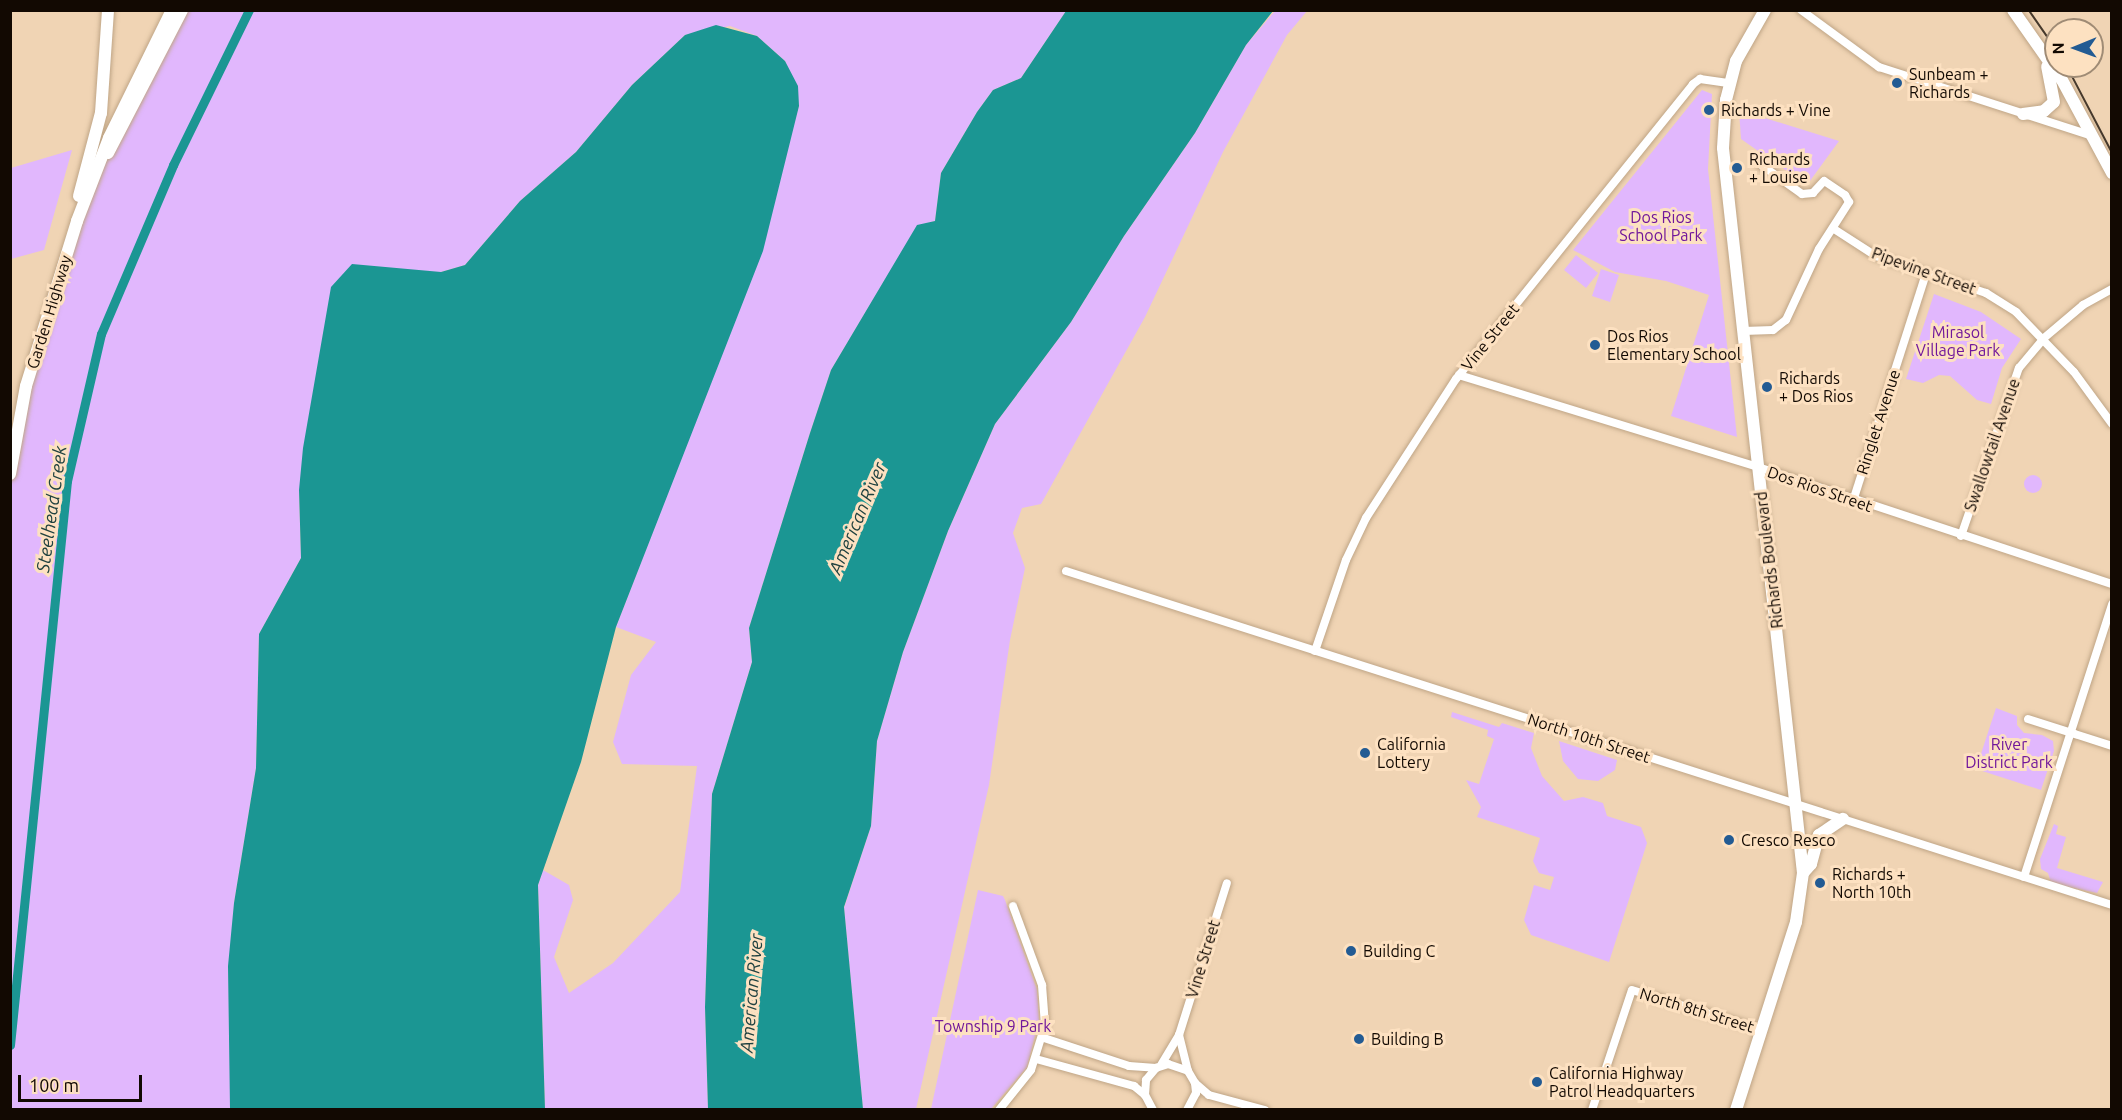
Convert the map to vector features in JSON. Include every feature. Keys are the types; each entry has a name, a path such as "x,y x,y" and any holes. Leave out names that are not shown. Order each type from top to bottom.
{"main road":[{"path":"77,221 79,194 101,113 108,10"},
{"path":"77,221 103,159 109,138 172,10"},
{"path":"103,159 116,144 182,10"},
{"name":"Richards Boulevard","path":"1736,1110 1796,922 1803,873 1723,148 1730,82 1743,46 1765,10"},
{"path":"2013,10 2042,51 2093,136 2112,173"},
{"path":"2023,114 2044,111 2055,99 2042,51"},
{"name":"Garden Highway","path":"10,474 26,386 77,221"},
{"path":"1803,873 1811,864 1819,835 1843,819"}],"street":[{"path":"1801,10 1879,67 2093,136"},
{"name":"Vine Street","path":"1315,651 1347,560 1366,518 1459,375 1693,84 1700,79 1730,82"},
{"path":"1743,331 1773,330 1785,320 1819,249 1834,229 1849,202 1845,195 1824,181 1813,193 1802,194 1760,164"},
{"name":"Pipevine Street","path":"1834,229 1876,256 1986,293 2016,312 2044,338 2112,424"},
{"name":"Ringlet Avenue","path":"1853,501 1926,273"},
{"name":"Swallowtail Avenue","path":"1961,536 2015,376 2044,338 2083,305 2112,289"},
{"name":"Dos Rios Street","path":"1459,375 1758,467 1853,501 2112,584"},
{"name":"North 10th Street","path":"1066,571 2112,905"},
{"path":"2024,877 2112,604"},
{"path":"2028,719 2112,746"},
{"name":"Vine Street","path":"1145,1095 1146,1080 1159,1066 1179,1035 1227,883"},
{"path":"999,1110 1027,1077 1044,1038 1042,985 1013,906"},
{"name":"North 8th Street","path":"1592,1110 1632,990 1762,1030"},
{"path":"1179,1035 1188,1071 1195,1083 1209,1095 1265,1110"},
{"path":"1044,1038 1129,1066 1176,1064 1188,1071"},
{"path":"1036,1059 1134,1086 1145,1095 1151,1108"},
{"path":"1187,1110 1196,1093 1195,1083"}],"green space":[{"path":"179,11 1066,11 1021,78 993,90 977,112 941,173 935,221 917,226 831,370 810,433 749,628 752,662 712,794 705,1007 708,1109 545,1109 538,885 543,870 569,885 573,900 554,957 569,993 613,963 680,892 697,766 622,764 613,742 631,675 656,642 616,627 724,347 799,106 785,61 757,36 730,26 685,35 632,85 576,152 520,201 465,265 441,272 299,490 301,558 259,634 256,768 234,903 230,1109 11,1110 11,487 33,361 92,181"},
{"path":"1275,11 1307,11 1287,35 1223,152 1145,317 1041,504 1022,508 1013,533 1025,568 1010,640 989,785 916,1109 863,1109 844,908 871,826 877,741 903,652 948,531 995,424 1071,322 1124,236 1195,133 1246,45"},
{"name":"Dos Rios School Park","path":"1702,90 1712,94 1708,169 1737,437 1671,416 1709,295 1666,281 1615,272 1573,250"},
{"path":"1739,110 1839,141 1807,185 1741,139"},
{"path":"72,150 44,250 11,259 11,168"},
{"path":"1576,255 1598,273 1586,288 1564,270"},
{"path":"1601,269 1619,275 1610,302 1592,296"},
{"name":"Mirasol Village Park","path":"1934,294 1981,312 2021,339 2002,368 1991,404 1977,400 1950,376 1939,375 1923,383 1906,379"},
{"path":"2033,475 2039,478 2042,484 2039,490 2033,493 2027,490 2024,484 2027,478"},
{"name":"River District Park","path":"1996,708 2017,716 2017,725 2024,733 2042,735 2053,741 2054,751 2041,790 1976,769"},
{"path":"1452,712 1499,727 1502,723 1534,733 1531,748 1542,776 1564,801 1583,797 1603,803 1607,816 1641,827 1647,843 1609,962 1531,935 1524,920 1534,885 1550,890 1554,877 1539,873 1533,861 1540,838 1477,817 1481,807 1466,780 1479,784 1494,739 1487,736 1488,730 1451,717"},
{"path":"1559,741 1617,760 1615,770 1598,781 1578,779 1563,761"},
{"path":"2054,824 2058,826 2056,834 2066,837 2057,868 2103,882 2097,893 2051,883 2048,873 2041,869 2040,859"},
{"name":"Township 9 Park","path":"978,890 1003,896 1005,900 1037,990 1039,1020 1027,1067 991,1109 931,1109"}],"water":[{"name":"American River","path":"1066,11 1273,11 1246,45 1195,133 1124,236 1071,322 995,424 948,531 903,652 877,741 871,826 844,907 863,1109 708,1109 705,1007 712,794 752,662 749,628 810,433 831,370 917,225 935,221 941,173 977,112 993,90 1021,78"},
{"path":"716,25 757,36 785,61 798,86 799,106 763,251 616,627 581,762 538,885 545,1109 230,1109 228,966 234,903 256,768 259,634 301,558 299,490 303,448 331,287 352,264 441,272 465,265 520,201 576,152 632,85 685,35"}],"waterway":[{"name":"Steelhead Creek","path":"10,1045 67,481 101,334 173,165 249,10"}],"tram line":[{"path":"2029,10 2044,32"},
{"path":"2073,78 2112,152"}],"place":[{"name":"Sunbeam + Richards","path":"1897,83"},
{"name":"Richards + Vine","path":"1709,110"},
{"name":"Richards + Louise","path":"1737,168"},
{"name":"Dos Rios Elementary School","path":"1595,345"},
{"name":"Richards + Dos Rios","path":"1767,387"},
{"name":"California Lottery","path":"1365,753"},
{"name":"Cresco Resco","path":"1729,840"},
{"name":"Richards + North 10th","path":"1820,883"},
{"name":"Building C","path":"1351,951"},
{"name":"Building B","path":"1359,1039"},
{"name":"California Highway Patrol Headquarters","path":"1537,1082"}]}
